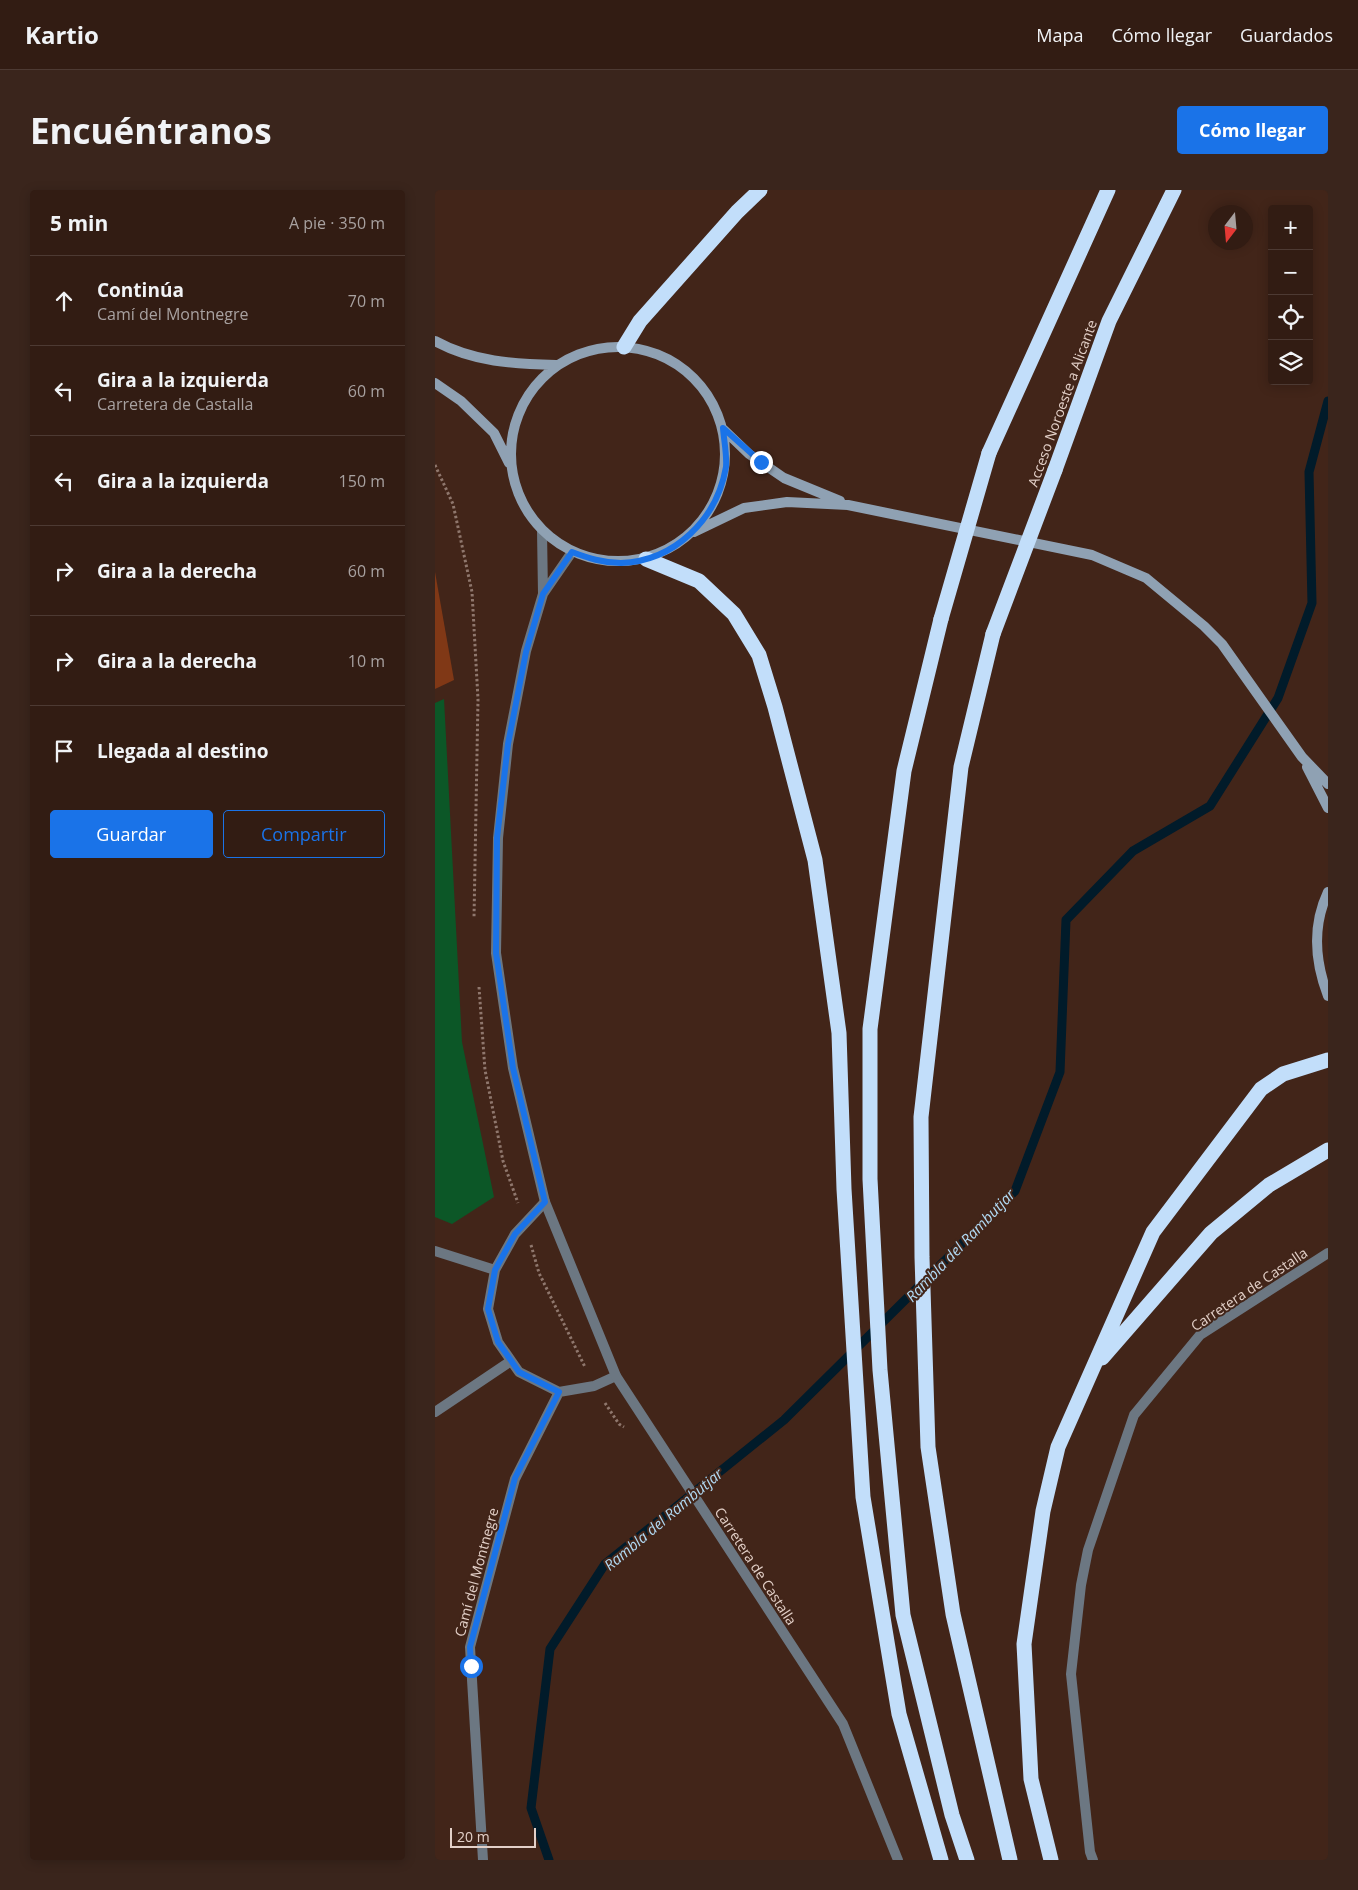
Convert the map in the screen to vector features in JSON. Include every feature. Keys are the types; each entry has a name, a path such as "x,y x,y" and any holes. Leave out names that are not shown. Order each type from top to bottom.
{"highway":[{"path":"624,346 647,314 737,212 759,190"},
{"path":"967,1860 952,1815 903,1615 889,1484 880,1370 870,1179 870,1029 904,771 941,619 989,453 1108,190"},
{"name":"Acceso Noroeste a Alicante","path":"1010,1860 953,1614 928,1448 922,1257 921,1117 961,768 993,634 1109,321 1174,190"},
{"path":"646,559 699,581 734,614 759,655 815,860 839,1033 844,1189 863,1497 899,1714 941,1860"},
{"path":"1051,1860 1031,1779 1024,1644 1043,1510 1058,1447 1153,1232 1261,1089 1283,1074 1328,1060"},
{"path":"1091,1370 1211,1233 1269,1185 1328,1150"}],"main road":[{"path":"435,341 476,358 513,364 557,365"},
{"path":"510,465 511,436 520,409 535,384 557,365 589,350 624,346 658,354 687,371 710,397 723,428 726,466 716,501 694,532"},
{"path":"435,382 461,401 494,433 510,465 520,501 542,531 572,552 596,560 621,563 646,559 672,548 694,532 745,508 787,502 848,505 1092,555 1146,578 1204,626 1222,644 1302,757 1328,808"},
{"path":"723,428 749,454 784,478 848,505"},
{"path":"1302,757 1328,784"},
{"path":"1328,892 1322,904 1316,938 1319,972 1328,996"}],"street":[{"path":"542,531 543,594"},
{"path":"543,594 572,552"},
{"name":"Carretera de Castalla","path":"543,594 526,652 508,744 497,838 496,953 513,1068 545,1202 616,1376 843,1724 898,1860"},
{"path":"545,1202 515,1234 495,1270 488,1309 498,1342 519,1372 559,1392 594,1386 616,1376"},
{"path":"435,1251 495,1270"},
{"name":"Carretera de Castalla","path":"1093,1860 1090,1852 1071,1674 1081,1585 1088,1550 1134,1415 1200,1335 1328,1253"},
{"path":"435,1412 511,1361"},
{"name":"Camí del Montnegre","path":"483,1860 470,1647 515,1478 559,1392"}],"green space":[{"path":"444,699 462,1042 494,1197 452,1224 435,1217 435,703"}],"building":[{"path":"435,572 454,680 435,689"}],"waterway":[{"name":"Rambla del Rambutjar","path":"549,1860 531,1808 550,1649 605,1564 784,1420 1015,1191 1060,1072 1066,920 1133,851 1210,806 1278,698 1312,603 1309,472 1328,401"}],"route":[{"path":"471,1666 470,1647 515,1478 559,1392 519,1372 498,1342 488,1309 495,1270 515,1234 545,1202 513,1068 496,953 497,838 508,744 526,652 543,594 572,552 596,560 621,563 646,559 672,548 694,532 716,501 726,466 723,428 749,454 761,462"}]}
